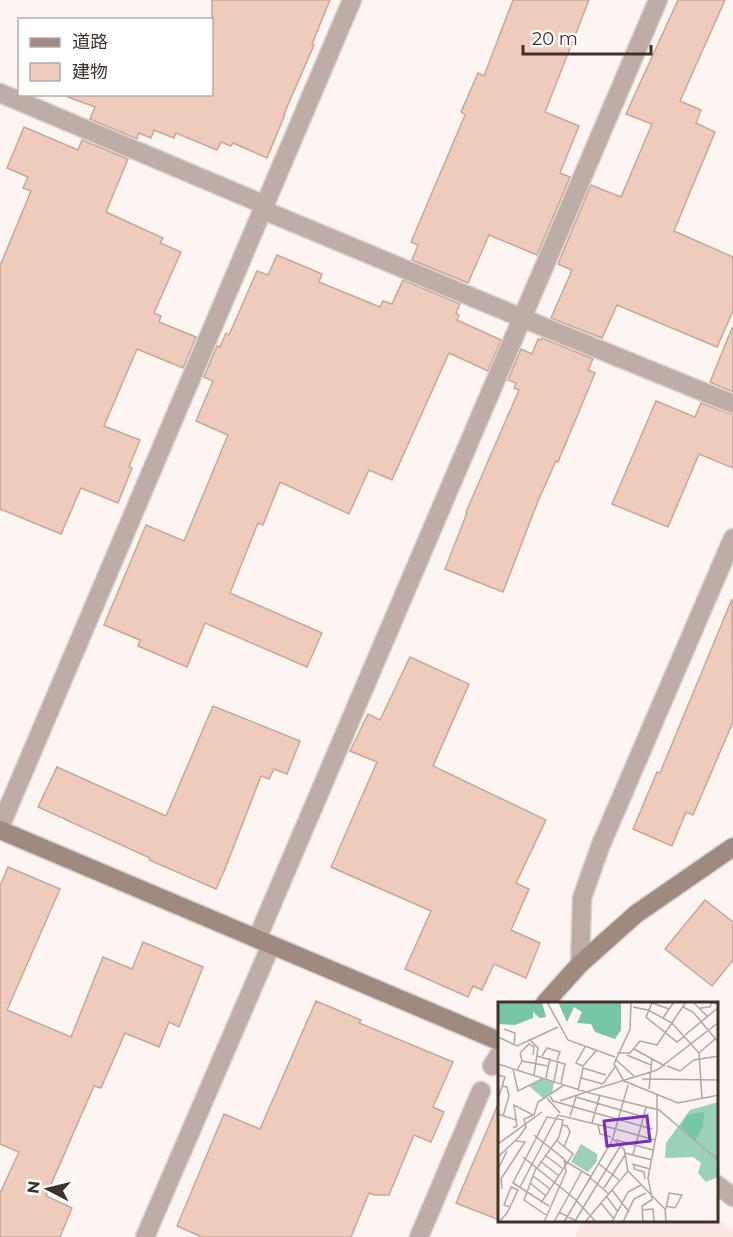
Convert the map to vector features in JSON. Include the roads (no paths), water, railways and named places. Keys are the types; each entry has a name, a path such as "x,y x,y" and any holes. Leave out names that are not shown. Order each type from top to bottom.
{"street":[{"path":"352,0 0,828 498,1041"},
{"path":"145,1237 264,942 522,318 658,0"},
{"path":"1,95 522,318 733,404"},
{"path":"580,964 582,897 600,847 733,538"},
{"path":"547,1002 580,964 636,914 733,847"},
{"path":"419,1237 481,1091"},
{"path":"718,1185 733,1197"}]}
